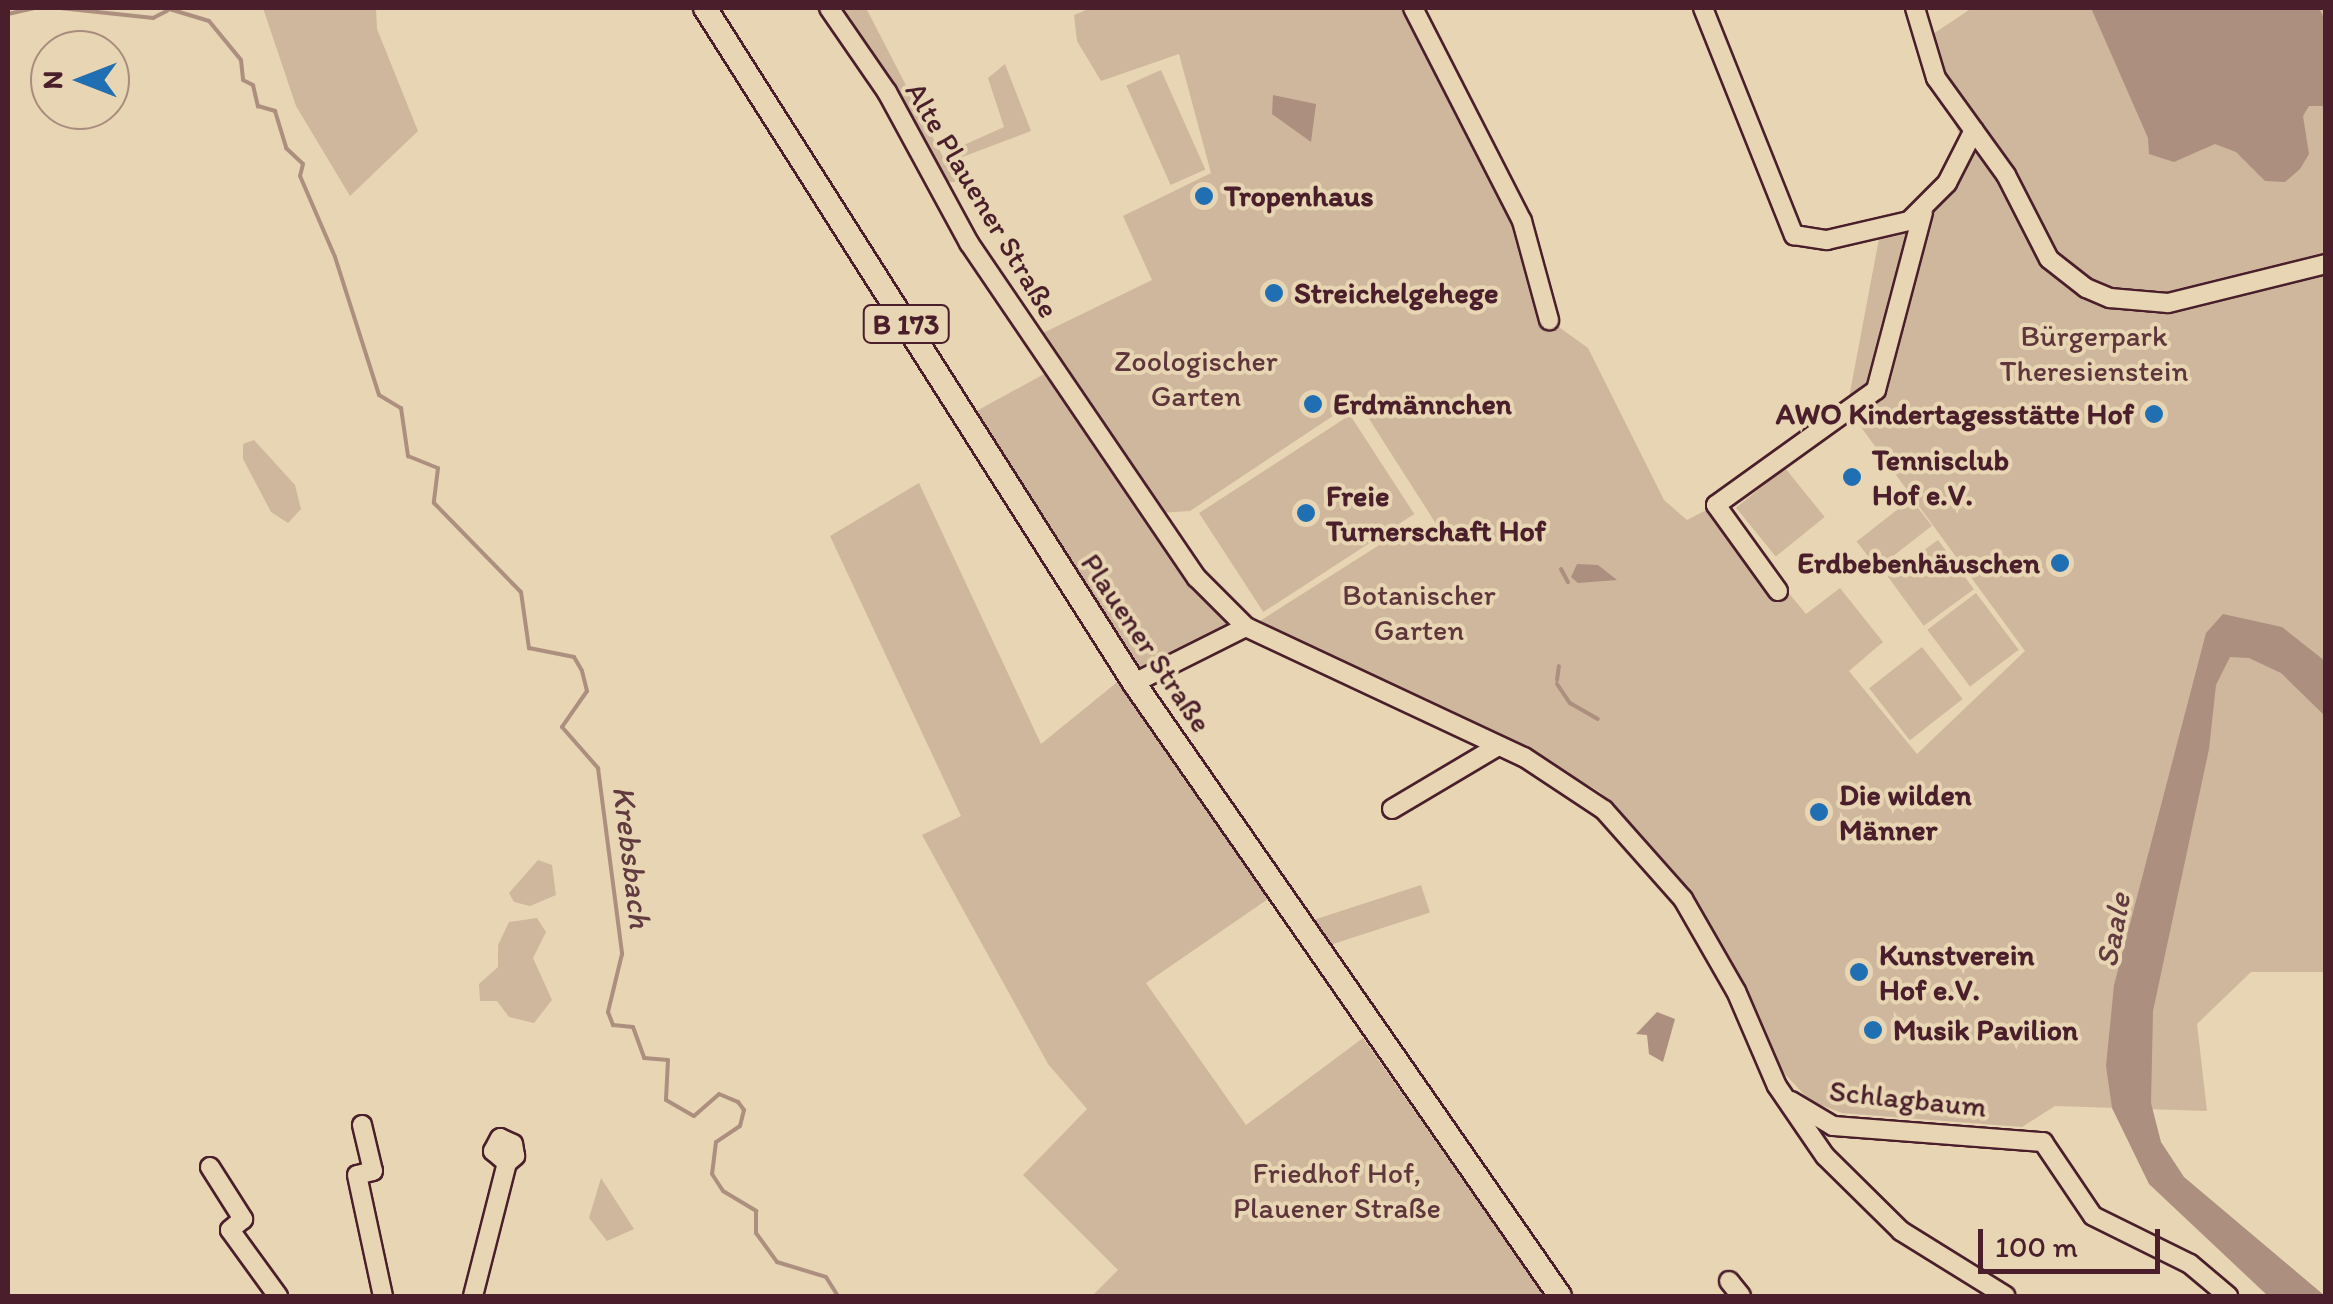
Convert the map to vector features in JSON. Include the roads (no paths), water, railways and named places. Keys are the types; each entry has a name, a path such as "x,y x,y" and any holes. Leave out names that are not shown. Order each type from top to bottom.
{"main road":[{"name":"Plauener Straße","path":"706,8 1134,683 1560,1296"}],"street":[{"name":"Alte Plauener Straße","path":"829,8 887,92 1013,311 1197,578 1246,626 1572,784 1604,810 1683,899 1736,991 1777,1086 1825,1156 1868,1202 1913,1239 2006,1296"},
{"path":"1413,8 1522,221 1549,320"},
{"path":"1702,8 1794,235 1827,240 1909,221 1922,212 1947,182 1974,130"},
{"path":"1915,8 1936,78 2006,175 2049,259 2110,298 2168,303 2326,264"},
{"path":"1778,591 1716,504 1876,390 1922,212"},
{"path":"1134,683 1246,626"},
{"path":"1392,809 1498,746"},
{"name":"Schlagbaum","path":"1777,1086 1795,1106 1834,1126 2043,1142 2093,1216 2190,1264 2228,1296"},
{"path":"362,1125 373,1172 357,1176 383,1296"},
{"path":"473,1296 507,1163"},
{"path":"210,1167 243,1219 230,1230 278,1296"},
{"path":"1728,1281 1741,1296"}],"waterway":[{"path":"8,14 34,8"},
{"path":"60,8 153,18 167,11"},
{"name":"Krebsbach","path":"166,8 209,21 241,60 243,80 253,85 258,106 275,111 286,148 303,164 300,176 335,257 379,395 401,408 408,456 438,468 434,503 521,592 529,648 574,657 582,671 587,691 562,727 598,768 622,954 608,1012 613,1025 633,1027 644,1058 668,1060 666,1100 694,1116 719,1094 738,1102 744,1110 740,1126 716,1142 712,1174 723,1191 756,1211 756,1233 777,1262 826,1277 838,1296"},
{"path":"1561,569 1568,582"},
{"path":"1557,680 1559,666"},
{"path":"1557,684 1570,703 1598,719"}],"place":[{"name":"Tropenhaus","path":"1204,196"},
{"name":"Streichelgehege","path":"1274,293"},
{"name":"Erdmännchen","path":"1313,404"},
{"name":"AWO Kindertagesstätte Hof","path":"2154,414"},
{"name":"Tennisclub Hof e.V.","path":"1852,477"},
{"name":"Freie Turnerschaft Hof","path":"1306,513"},
{"name":"Erdbebenhäuschen","path":"2060,563"},
{"name":"Die wilden Männer","path":"1819,812"},
{"name":"Kunstverein Hof e.V.","path":"1859,972"},
{"name":"Musik Pavilion","path":"1873,1030"}],"park label":[{"name":"Bürgerpark Theresienstein","path":"2094,353"},
{"name":"Zoologischer Garten","path":"1196,378"},
{"name":"Botanischer Garten","path":"1419,612"},
{"name":"Friedhof Hof, Plauener Straße","path":"1337,1190"}],"water label":[{"name":"Saale","path":"2113,930"}]}
